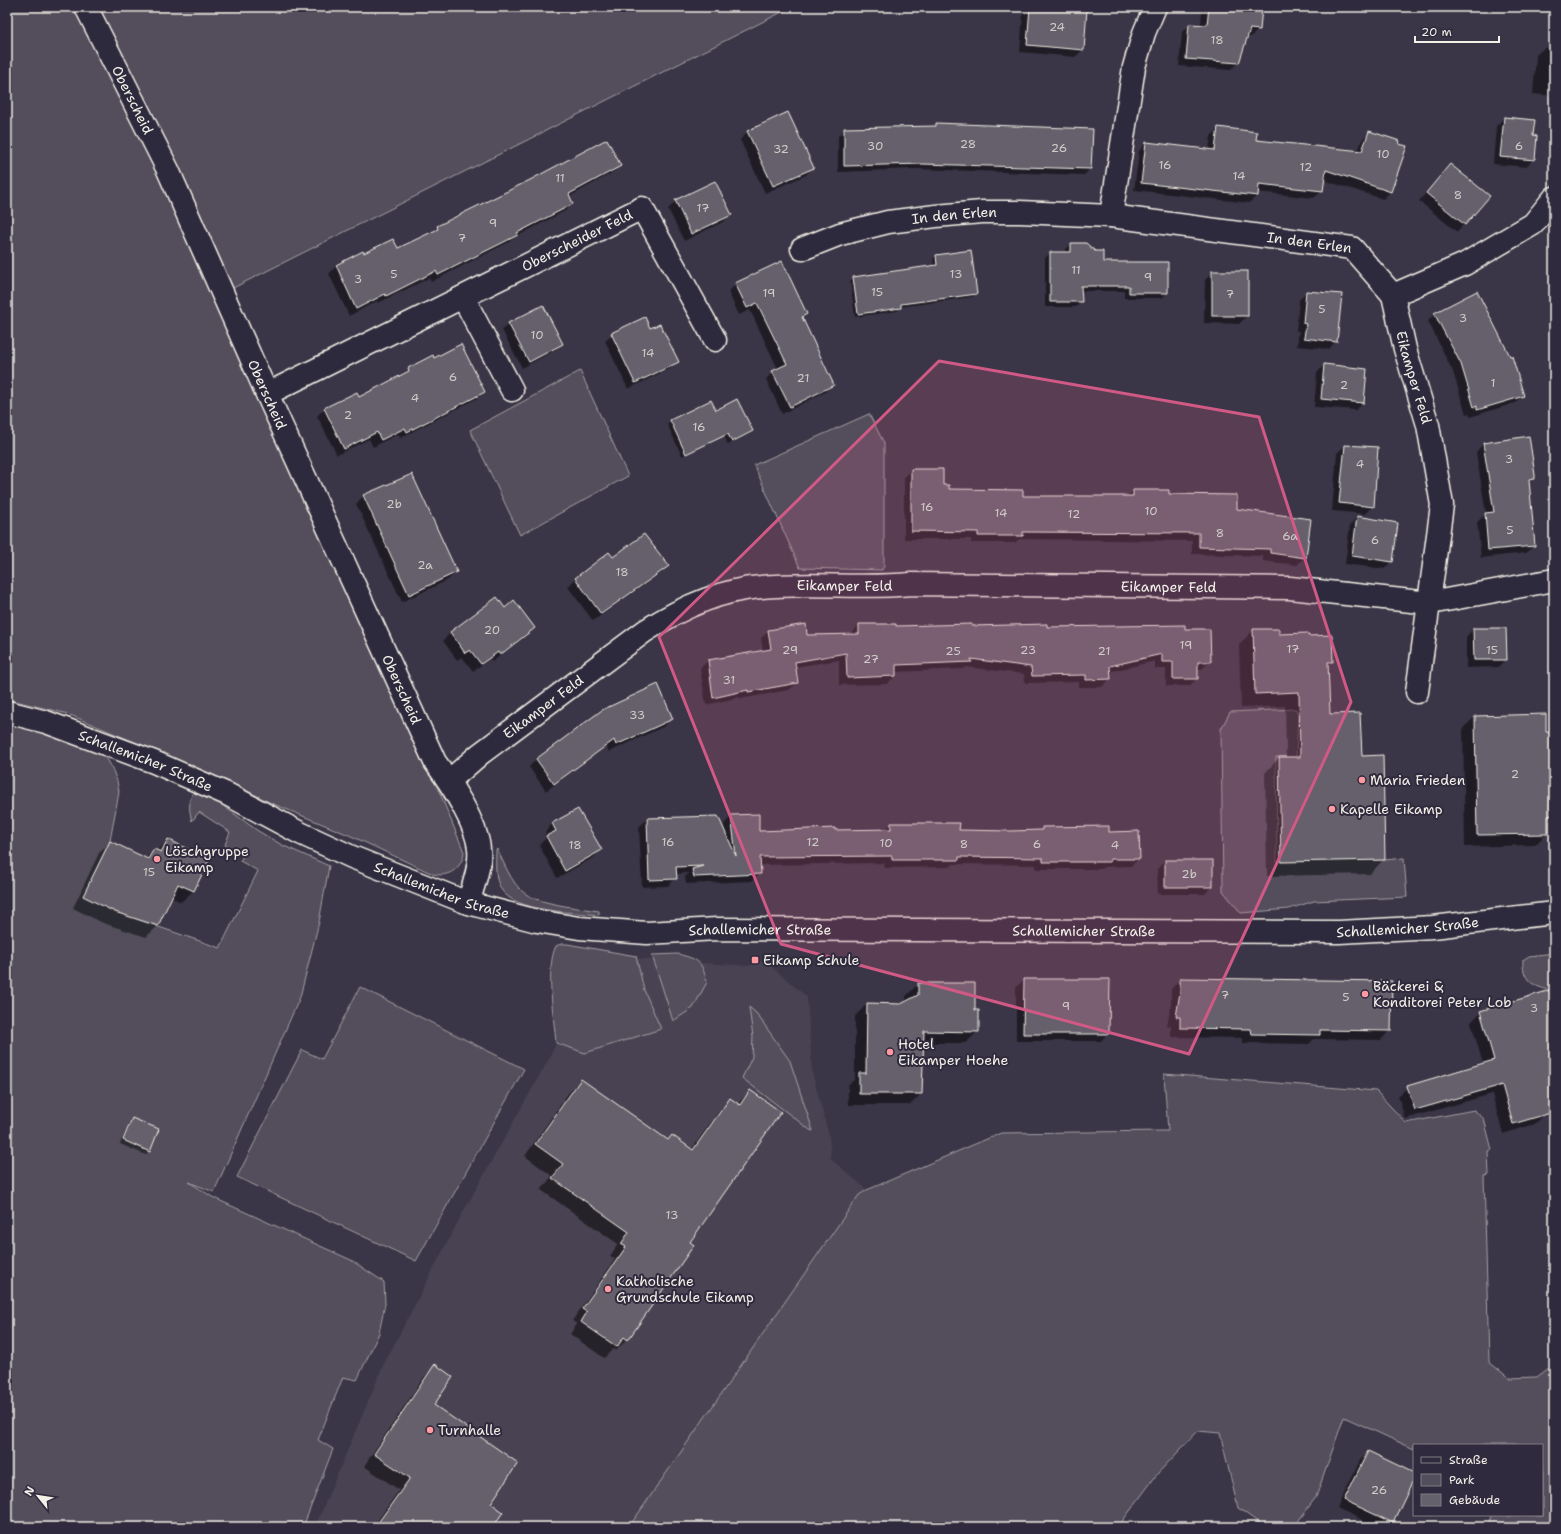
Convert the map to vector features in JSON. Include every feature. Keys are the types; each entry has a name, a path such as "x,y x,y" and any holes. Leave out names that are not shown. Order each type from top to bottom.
{"street":[{"name":"Oberscheid","path":"86,7 168,170 267,394 435,762 449,781"},
{"path":"1111,216 1134,67 1144,33 1155,7"},
{"path":"1393,295 1465,264 1533,224 1554,198"},
{"name":"Oberscheider Feld","path":"267,394 642,208 715,340"},
{"name":"In den Erlen","path":"802,249 840,234 888,222 936,216 982,212 1111,216 1352,248 1393,295"},
{"name":"Eikamper Feld","path":"1393,295 1405,349 1428,425 1442,505 1417,692"},
{"path":"463,297 512,390"},
{"name":"Eikamper Feld","path":"449,781 480,754 666,617 699,602 719,595 759,587 886,586 911,584 1282,588 1430,603 1554,580"},
{"name":"Schallemicher Straße","path":"7,712 64,728 161,765 227,794 300,833 339,851 468,903 537,921 579,928 646,933 717,929 1339,932 1433,927 1554,913"},
{"path":"449,781 474,829 480,849 477,872 468,903"}],"highlighted area":[{"path":"939,361 1259,417 1351,702 1189,1054 781,944 659,637"}],"shaded area":[{"name":"Katholische Grundschule Eikamp","path":"596,954 639,959 749,966 764,960 807,997 812,1072 829,1136 831,1159 867,1190 859,1195 629,1527 315,1527 384,1364 462,1214 551,1055 556,1043 560,1016"}],"green space":[{"path":"7,7 79,7 167,185 426,759 464,852 461,863 449,873 439,875 433,874 349,835 269,802 232,783 68,714 7,699"},
{"path":"94,7 792,7 227,291"},
{"path":"580,371 628,476 520,535 470,430"},
{"path":"869,414 884,443 884,566 882,570 800,568 754,465"},
{"path":"1296,709 1298,716 1296,757 1276,757 1277,862 1385,860 1404,858 1407,897 1314,901 1289,909 1241,913 1223,891 1221,729 1230,712"},
{"path":"7,723 103,752 111,766 117,781 119,792 110,841 83,896 115,912 220,948 258,871 240,861 243,856 225,845 230,832 199,812 192,821 190,806 194,791 222,805 258,831 282,845 329,866 319,922 300,997 214,1192 189,1182 214,1198 351,1260 384,1282 385,1304 379,1333 357,1380 343,1377 318,1440 333,1449 303,1527 7,1527"},
{"path":"497,849 511,878 523,892 529,896 538,900 570,907 599,911 599,915 546,910 531,907 508,897 501,889 497,880"},
{"path":"561,944 636,956 644,990 661,1029 585,1053 556,1043 551,993 551,967 556,946"},
{"path":"1554,953 1554,989 1548,990 1533,984 1527,978 1523,960 1529,956"},
{"path":"678,954 698,962 703,969 707,982 693,1008 673,1021 652,955"},
{"path":"360,987 524,1069 416,1261 237,1177 302,1050 322,1059"},
{"path":"749,1007 756,1013 790,1061 813,1131 742,1078 752,1057 753,1037"},
{"path":"1164,1074 1376,1091 1406,1123 1474,1110 1484,1119 1492,1150 1488,1151 1489,1175 1484,1176 1489,1362 1509,1378 1537,1377 1554,1364 1554,1527 1487,1527 1492,1516 1543,1516 1543,1444 1413,1444 1413,1449 1344,1417 1316,1497 1294,1527 1265,1527 1238,1508 1220,1433 1198,1431 1158,1473 1118,1527 629,1527 859,1195 867,1190 1001,1133 1168,1131"}],"building":[{"path":"1030,7 1066,7 1087,9 1084,50 1027,45"},
{"path":"1209,7 1262,7 1260,30 1250,29 1239,63 1186,59 1189,24 1207,25"},
{"path":"788,112 814,168 773,186 747,131"},
{"path":"1504,117 1535,120 1533,135 1537,136 1535,160 1500,157"},
{"path":"936,123 1093,129 1091,169 923,164 844,166 844,128 936,126"},
{"path":"1218,127 1257,132 1256,140 1362,151 1369,131 1400,141 1399,144 1407,146 1391,192 1326,170 1323,191 1259,184 1258,196 1141,183 1146,142 1215,150"},
{"path":"607,139 621,166 569,194 573,204 517,233 518,235 438,275 436,271 356,309 336,265 363,251 364,253 393,239 398,248 438,229 437,226 530,180"},
{"path":"1450,164 1490,196 1465,225 1426,193"},
{"path":"715,181 732,215 691,234 675,200"},
{"path":"1071,243 1086,243 1095,251 1103,251 1103,262 1168,262 1168,293 1129,293 1129,286 1081,286 1082,302 1050,302 1050,252 1071,252"},
{"path":"971,250 977,294 901,304 901,308 858,314 853,277 937,265 936,255"},
{"path":"782,261 807,314 802,317 834,385 790,407 772,371 787,364 757,303 747,308 735,283"},
{"path":"1212,271 1248,271 1248,316 1212,316"},
{"path":"1306,291 1342,294 1337,342 1304,338 1306,324 1303,323"},
{"path":"1477,291 1510,356 1512,356 1524,396 1477,410 1477,406 1474,407 1461,364 1434,313"},
{"path":"543,305 563,344 529,362 508,323"},
{"path":"645,317 650,328 660,324 679,362 635,383 611,333"},
{"path":"461,344 485,392 407,432 405,428 381,440 377,432 344,449 324,408 357,392 359,397 409,371 408,368 433,355 434,358"},
{"path":"1324,364 1367,369 1364,403 1321,399"},
{"path":"737,399 753,431 732,442 728,434 686,454 670,420 711,400 716,410"},
{"path":"1529,436 1535,475 1535,479 1529,480 1535,546 1488,550 1485,513 1494,512 1483,443"},
{"path":"1345,445 1378,447 1374,507 1339,503"},
{"path":"911,469 943,469 943,485 949,485 949,489 1023,490 1023,496 1133,496 1133,490 1169,490 1169,494 1237,495 1237,509 1311,519 1306,558 1270,553 1270,549 1199,547 1199,533 1023,532 1023,536 978,536 978,532 911,531"},
{"path":"412,474 457,572 409,595 363,495"},
{"path":"1357,516 1398,523 1393,562 1352,556"},
{"path":"644,534 669,566 601,614 575,578 609,552 613,557"},
{"path":"497,597 505,608 514,600 535,628 500,655 498,652 481,664 470,650 465,653 450,632"},
{"path":"806,624 807,635 859,634 859,624 896,624 896,626 972,624 972,626 1047,624 1047,627 1185,625 1185,629 1210,629 1211,662 1198,662 1198,679 1173,679 1173,662 1162,662 1162,654 1110,666 1111,679 1086,680 1086,675 1032,676 1031,667 971,659 972,662 896,665 896,676 847,678 846,653 795,662 798,683 748,692 748,690 713,698 708,660 771,649 768,630"},
{"path":"1473,628 1506,628 1507,660 1474,660"},
{"name":"Kapelle Eikamp","path":"1253,629 1279,629 1279,634 1308,633 1308,636 1332,635 1333,662 1328,662 1330,714 1360,713 1362,756 1383,755 1385,860 1281,862 1279,757 1300,757 1299,692 1255,694"},
{"path":"658,684 673,719 616,745 614,740 554,784 536,759 602,710"},
{"path":"1546,714 1546,732 1554,733 1554,815 1548,816 1548,834 1477,835 1475,716"},
{"path":"578,809 602,850 565,871 546,836 556,831 552,823"},
{"path":"759,814 759,831 835,828 835,830 891,829 891,823 960,823 959,830 1010,831 1042,830 1042,827 1109,826 1109,832 1139,831 1140,859 1110,859 1110,862 1043,862 1043,858 959,857 959,860 892,860 892,856 760,857 761,874 694,877 692,869 703,866 676,867 677,879 649,880 647,818 718,816 736,856 731,815"},
{"path":"168,839 209,860 194,891 178,884 158,926 115,912 83,896 110,841 148,859 154,849 161,852"},
{"path":"1165,860 1213,860 1213,887 1165,887"},
{"path":"1180,978 1392,981 1391,1031 1320,1030 1320,1035 1252,1034 1251,1029 1180,1028 1180,1017 1176,1017 1180,992"},
{"path":"1024,979 1110,979 1109,1034 1023,1034"},
{"name":"Hotel Eikamper Hoehe","path":"918,983 975,983 975,1010 979,1010 979,1032 924,1031 922,1094 859,1094 859,1073 866,1073 867,1003 901,1004 918,995"},
{"path":"1554,989 1554,1112 1513,1124 1502,1085 1415,1110 1407,1086 1494,1060 1480,1011"},
{"path":"581,1079 668,1140 672,1135 693,1150 730,1098 740,1105 750,1090 781,1112 690,1242 694,1245 628,1340 624,1337 617,1347 581,1322 587,1312 582,1309 626,1247 621,1244 629,1232 552,1178 563,1164 535,1144"},
{"path":"132,1118 159,1129 150,1152 123,1140"},
{"name":"Turnhalle","path":"435,1364 453,1377 434,1405 518,1463 491,1503 503,1512 493,1527 375,1527 410,1478 374,1454"},
{"path":"1368,1451 1413,1473 1413,1481 1393,1523 1344,1500"}],"place":[{"name":"Maria Frieden","path":"1362,780"},
{"name":"Kapelle Eikamp","path":"1332,809"},
{"name":"Löschgruppe Eikamp","path":"157,859"},
{"name":"Eikamp Schule","path":"755,960"},
{"name":"Bäckerei & Konditorei Peter Lob","path":"1365,994"},
{"name":"Hotel Eikamper Hoehe","path":"890,1052"},
{"name":"Katholische Grundschule Eikamp","path":"608,1289"},
{"name":"Turnhalle","path":"430,1430"}]}
